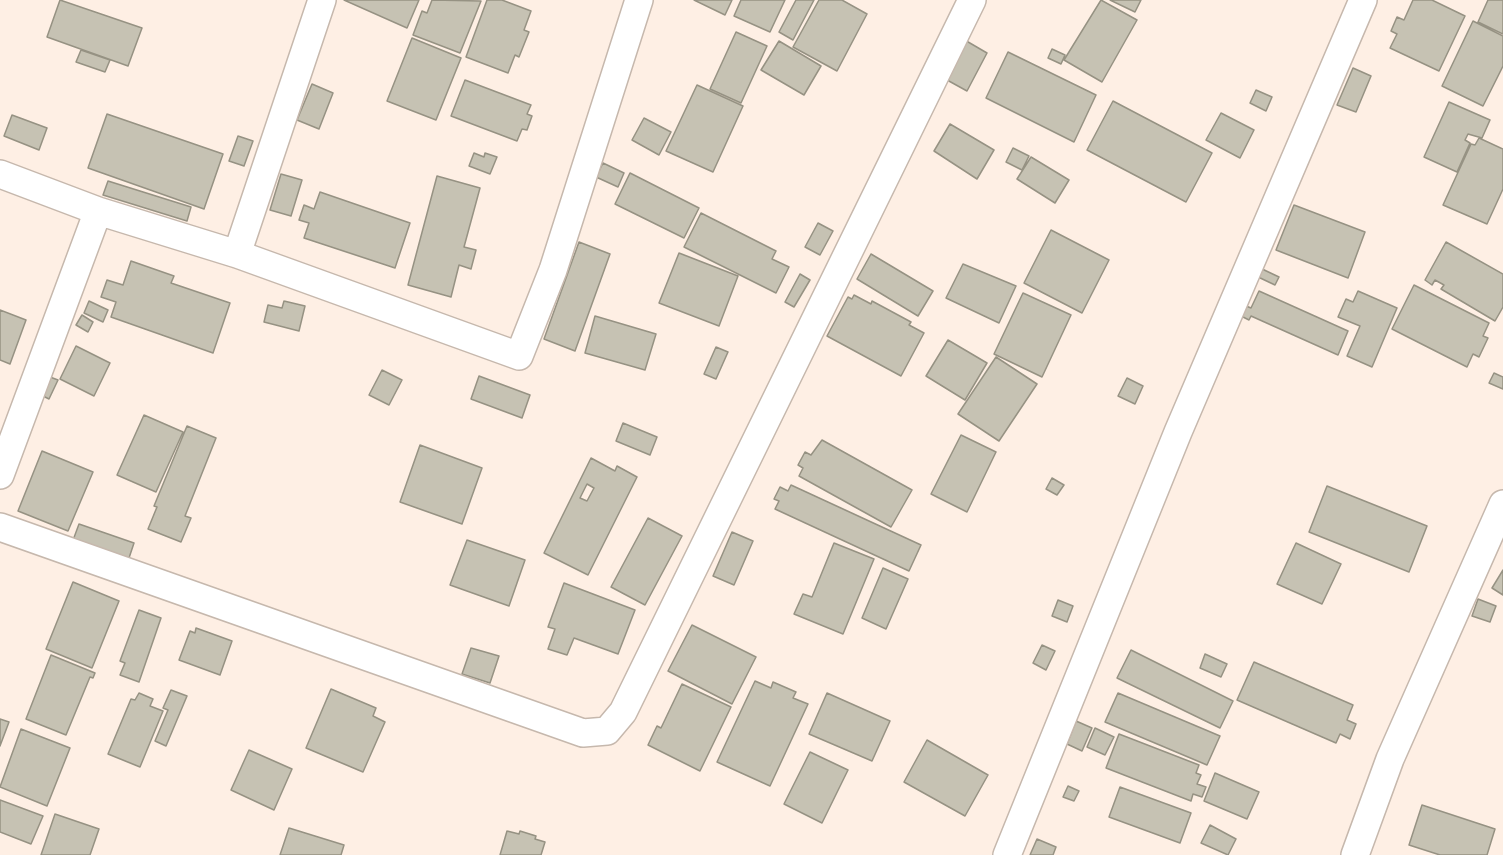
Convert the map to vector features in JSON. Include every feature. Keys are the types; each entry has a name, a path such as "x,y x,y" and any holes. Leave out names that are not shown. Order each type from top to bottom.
{"street":[{"path":"237,254 322,0"},
{"path":"0,174 98,210 237,254 519,356 554,270 639,0"},
{"path":"0,527 584,733 607,731 623,712 972,0"},
{"path":"1007,855 1178,432 1363,0"},
{"path":"0,475 98,210"},
{"path":"1355,855 1390,759 1503,504"}],"building":[{"path":"60,0 142,28 128,66 47,37"},
{"path":"344,0 419,0 407,28"},
{"path":"432,0 481,1 460,53 413,35 422,11 427,13"},
{"path":"487,0 502,0 531,11 524,30 529,32 519,57 515,55 508,73 466,57"},
{"path":"694,0 732,0 725,15"},
{"path":"741,0 785,0 770,32 734,16"},
{"path":"796,0 814,0 793,40 779,32"},
{"path":"819,0 842,0 867,14 837,71 793,47"},
{"path":"1101,0 1137,20 1102,82 1064,60"},
{"path":"1110,0 1141,0 1135,12"},
{"path":"1413,0 1432,0 1465,16 1439,71 1390,48 1397,34 1391,31 1397,17 1404,20"},
{"path":"1488,0 1503,0 1503,34 1478,22"},
{"path":"1473,21 1503,36 1503,66 1483,106 1442,86"},
{"path":"736,32 767,46 741,103 710,89"},
{"path":"412,38 461,58 436,120 387,101"},
{"path":"963,39 987,53 967,91 938,75"},
{"path":"779,41 821,66 804,95 761,70"},
{"path":"1052,49 1065,55 1061,64 1048,58"},
{"path":"81,50 110,60 105,72 76,62"},
{"path":"1008,52 1096,95 1074,142 986,98"},
{"path":"1353,68 1371,76 1356,112 1337,105"},
{"path":"465,80 531,105 527,114 532,116 527,130 522,129 517,141 451,116"},
{"path":"312,84 333,93 319,129 297,120"},
{"path":"697,85 743,106 713,172 666,151"},
{"path":"1256,90 1272,97 1266,111 1250,103"},
{"path":"1113,101 1212,153 1186,202 1087,150"},
{"path":"1449,102 1490,120 1482,138 1468,134 1465,140 1470,143 1457,172 1424,157"},
{"path":"1221,113 1254,130 1240,158 1206,140"},
{"path":"107,114 223,154 204,209 88,168"},
{"path":"12,115 47,128 39,150 4,136"},
{"path":"644,118 671,132 659,155 632,140"},
{"path":"950,124 994,150 977,179 934,151"},
{"path":"238,136 253,141 244,166 229,161"},
{"path":"1479,138 1503,149 1503,189 1487,224 1443,205 1471,144 1475,145"},
{"path":"1013,148 1029,156 1022,170 1006,162"},
{"path":"474,153 484,157 485,153 497,157 490,174 469,166"},
{"path":"1031,157 1069,180 1055,203 1017,179"},
{"path":"603,163 624,173 618,187 596,177"},
{"path":"630,173 699,208 684,238 615,204"},
{"path":"281,174 302,180 291,216 270,210"},
{"path":"437,176 480,188 464,247 476,250 471,269 459,265 451,297 408,285"},
{"path":"108,181 191,207 187,221 103,195"},
{"path":"320,192 410,223 395,268 304,238 309,223 299,220 304,205 314,209"},
{"path":"1294,205 1365,232 1348,278 1276,250"},
{"path":"701,213 776,251 772,259 789,267 776,293 684,247"},
{"path":"818,223 833,231 820,255 805,247"},
{"path":"1051,230 1109,260 1082,313 1024,283"},
{"path":"579,242 610,254 575,351 544,339"},
{"path":"1446,242 1503,274 1503,307 1495,321 1441,289 1444,285 1435,280 1432,285 1425,280"},
{"path":"679,253 738,276 719,326 659,303"},
{"path":"871,254 933,291 918,316 857,279"},
{"path":"131,261 174,276 171,283 230,303 213,353 111,317 116,302 101,297 107,280 123,285"},
{"path":"963,264 1016,286 999,323 946,298"},
{"path":"1260,268 1279,277 1275,285 1256,276"},
{"path":"800,274 810,280 794,307 785,302"},
{"path":"1414,285 1489,323 1483,336 1488,338 1479,357 1473,354 1467,367 1392,329"},
{"path":"1259,291 1348,331 1338,355 1251,316 1249,320 1241,316 1246,306 1251,308"},
{"path":"1358,291 1397,308 1372,367 1347,356 1360,326 1338,317 1346,299 1353,302"},
{"path":"1023,293 1071,315 1042,377 994,354"},
{"path":"854,295 871,304 872,301 911,322 909,325 924,333 901,376 827,336 848,297 852,299"},
{"path":"89,301 108,310 103,322 84,313"},
{"path":"284,301 305,306 299,331 264,322 268,305 282,308"},
{"path":"0,310 26,320 10,364 0,360"},
{"path":"82,315 93,322 88,332 76,325"},
{"path":"595,316 656,334 645,370 585,353"},
{"path":"948,340 987,363 965,400 926,376"},
{"path":"76,346 110,363 94,396 60,379"},
{"path":"716,347 728,352 716,379 704,374"},
{"path":"996,357 1037,384 999,441 958,414"},
{"path":"382,370 402,380 389,405 369,395"},
{"path":"1494,373 1503,377 1503,389 1489,383"},
{"path":"479,376 530,395 522,418 471,399"},
{"path":"50,377 58,380 49,399 41,395"},
{"path":"1127,378 1143,386 1135,404 1118,396"},
{"path":"144,415 183,432 156,492 117,475"},
{"path":"623,423 657,437 650,455 616,441"},
{"path":"187,426 216,438 185,516 191,518 181,542 148,529 157,507 154,506"},
{"path":"961,435 996,452 967,512 931,494"},
{"path":"822,440 912,490 891,527 799,476 803,468 798,465 805,452 811,455"},
{"path":"420,445 482,468 462,524 400,502"},
{"path":"42,451 93,472 68,531 18,511"},
{"path":"591,458 615,471 617,466 637,477 588,575 544,553","holes":["587,484 594,488 587,501 580,498"]},
{"path":"1052,478 1064,485 1057,495 1046,489"},
{"path":"791,485 921,545 909,571 775,509 779,501 774,499 780,487 788,491"},
{"path":"1327,486 1427,526 1409,572 1309,532"},
{"path":"648,518 682,536 645,605 611,587"},
{"path":"79,524 134,543 128,561 72,543"},
{"path":"732,532 753,541 734,585 713,576"},
{"path":"467,540 525,560 509,606 450,585"},
{"path":"834,543 874,559 843,634 794,614 803,594 812,597"},
{"path":"1296,543 1341,564 1322,604 1277,584"},
{"path":"883,568 908,579 886,629 862,618"},
{"path":"1503,570 1503,595 1492,588"},
{"path":"73,582 119,601 92,668 46,649"},
{"path":"564,583 635,610 618,654 574,638 567,655 548,649 555,629 548,627"},
{"path":"1478,599 1496,606 1490,622 1472,616"},
{"path":"1058,600 1073,606 1067,622 1052,616"},
{"path":"139,610 161,618 139,682 120,675 125,663 120,661"},
{"path":"692,625 756,657 732,704 668,671"},
{"path":"196,628 232,641 220,675 179,660 190,631 195,633"},
{"path":"1042,645 1055,651 1046,670 1033,663"},
{"path":"471,648 499,656 490,683 462,674"},
{"path":"1131,650 1233,701 1220,728 1117,678"},
{"path":"1205,654 1227,664 1221,677 1200,668"},
{"path":"51,655 95,673 93,678 90,677 66,735 26,719"},
{"path":"1254,662 1353,705 1347,720 1356,724 1350,739 1340,734 1336,743 1237,700"},
{"path":"755,681 771,688 773,682 796,692 793,698 808,704 770,786 717,762"},
{"path":"682,684 731,707 700,771 648,745 657,726 661,728"},
{"path":"331,689 376,708 373,716 385,722 363,772 306,748"},
{"path":"171,690 187,696 166,746 155,741 168,710 163,708"},
{"path":"139,693 153,699 150,706 163,711 140,767 108,754 131,699 135,700"},
{"path":"827,693 890,721 872,761 809,734"},
{"path":"1118,693 1220,736 1207,765 1105,722"},
{"path":"0,719 9,722 0,746"},
{"path":"1076,721 1092,728 1082,751 1067,744"},
{"path":"1095,728 1114,737 1105,755 1087,747"},
{"path":"21,729 70,748 47,806 0,787"},
{"path":"1119,734 1199,765 1196,773 1201,775 1197,784 1206,787 1202,797 1193,794 1191,801 1106,768"},
{"path":"927,740 988,775 965,816 904,782"},
{"path":"249,750 292,769 274,810 231,790"},
{"path":"810,752 848,770 822,823 784,804"},
{"path":"1215,773 1259,792 1247,819 1204,801"},
{"path":"1068,786 1079,791 1074,801 1063,797"},
{"path":"1120,787 1191,813 1180,843 1109,817"},
{"path":"0,800 43,816 31,844 0,832"},
{"path":"1422,805 1495,829 1487,855 1440,855 1409,845"},
{"path":"55,814 99,829 90,855 41,855"},
{"path":"1210,825 1236,839 1228,855 1201,843"},
{"path":"289,828 344,845 341,855 280,855"},
{"path":"507,831 519,834 520,831 536,836 535,839 545,842 541,855 500,855"},
{"path":"1037,839 1056,847 1053,855 1030,855"}]}
